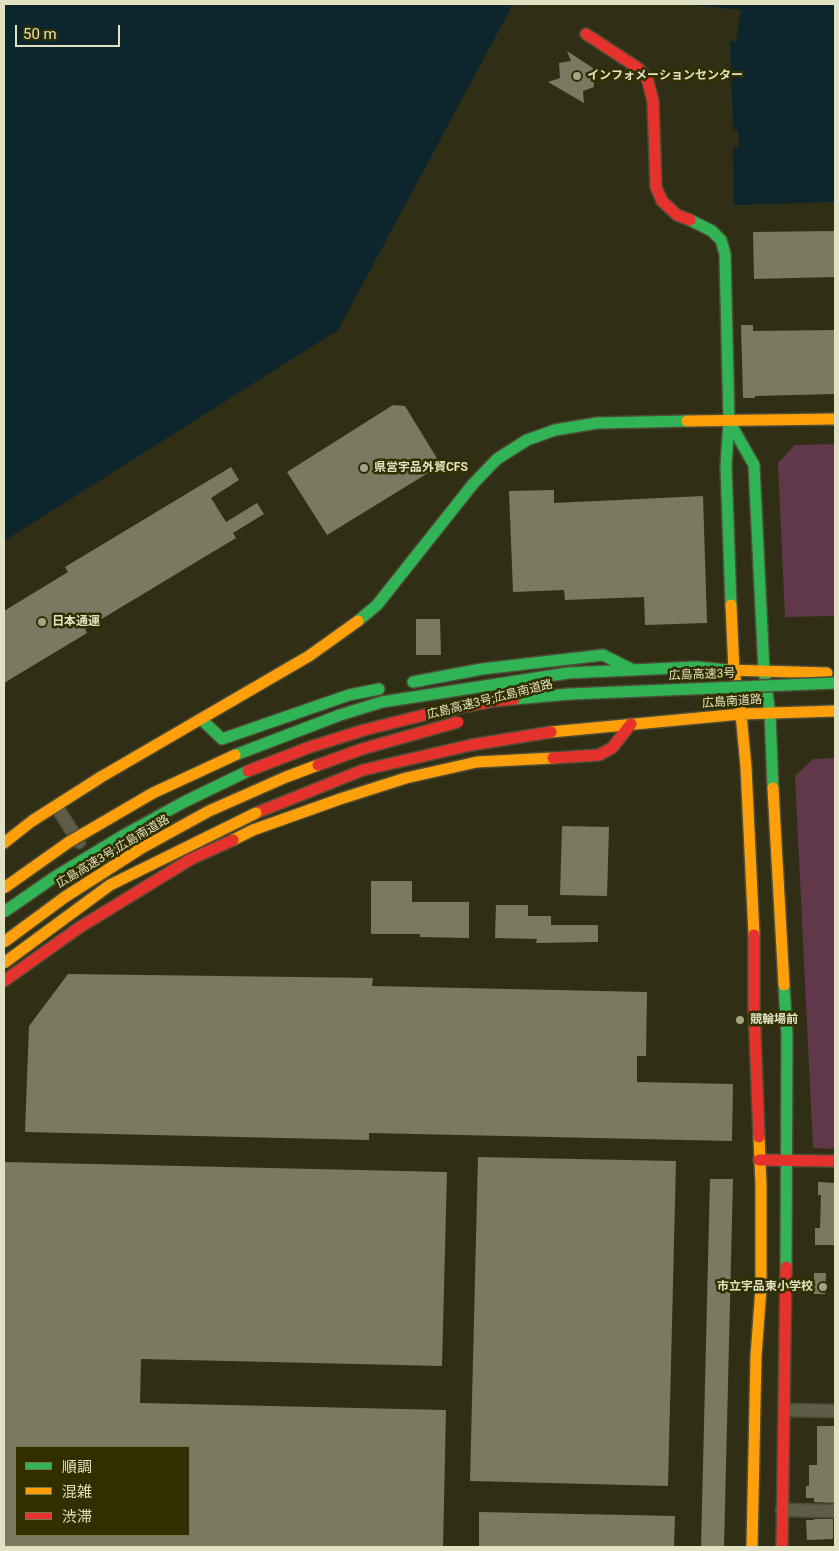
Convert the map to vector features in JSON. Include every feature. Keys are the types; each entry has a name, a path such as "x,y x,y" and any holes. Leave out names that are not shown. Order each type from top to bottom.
{"main road":[{"path":"586,34 638,68 647,78 653,100 656,187 662,201 677,215 690,222 704,226 721,240 725,254 728,421 726,466 734,671 741,714 746,768 754,935 754,1007 761,1185 761,1288 756,1356 752,1547"},
{"path":"4,843 101,777 309,656 350,628 377,605 473,484 497,458 527,440 555,430 597,423 835,419"},
{"path":"728,421 754,465 764,671 770,714 774,831 787,1036 785,1410 782,1547"},
{"path":"406,684 482,668 603,655 632,670"},
{"path":"4,888 70,842 153,793 235,755 340,715 382,702 568,673 696,666 734,671 803,674 835,673"},
{"name":"広島高速3号","path":"570,694 835,684"},
{"path":"201,719 222,739 349,695 387,688"},
{"name":"広島高速3号;広島南道路","path":"494,713 570,694"},
{"name":"広島高速3号;広島南道路","path":"4,912 53,878 124,835 184,802 243,773 301,750 364,730 428,714 494,701 570,694"},
{"name":"広島南道路","path":"4,964 110,885 256,813 363,770 470,745 533,736 631,724 741,714 835,711"},
{"name":"広島高速3号;広島南道路","path":"4,942 65,897 140,849 209,812 286,777 362,749 465,720"},
{"path":"4,981 80,927 191,859 253,830 406,778 477,762 599,755 612,748 631,724"},
{"path":"760,1160 835,1161"}],"street":[{"path":"56,806 117,904"},
{"path":"785,1410 835,1411"},
{"path":"782,1510 835,1511"}],"shaded area":[{"path":"835,444 835,616 785,617 778,463 795,445"},
{"path":"835,758 835,1149 813,1148 795,776 813,759"}],"water":[{"path":"4,4 513,4 338,330 4,541"},
{"path":"683,4 835,4 835,202 734,205 733,148 739,147 738,130 733,130 730,41 736,42 741,10"}],"building":[{"name":"インフォメーションセンター","path":"567,51 593,68 594,87 583,91 584,103 548,82 560,78 559,63 571,61"},
{"path":"835,231 835,277 754,279 753,232"},
{"path":"741,325 753,325 753,331 835,330 835,394 743,398"},
{"name":"県営宇品外貿CFS","path":"393,405 405,406 441,465 327,535 287,472"},
{"path":"231,467 239,480 211,498 226,522 257,503 264,514 233,533 236,538 85,629 87,633 4,683 4,611 68,572 65,567"},
{"path":"554,490 554,503 703,496 707,623 645,625 644,597 565,600 564,590 513,592 509,491"},
{"path":"416,619 440,619 441,655 416,655"},
{"path":"562,826 609,827 607,896 560,895"},
{"path":"371,881 412,881 412,902 469,902 469,938 420,937 420,934 371,934"},
{"path":"496,905 528,905 528,916 551,916 551,925 598,925 598,942 536,943 537,939 495,938"},
{"path":"68,974 373,978 372,986 647,992 646,1056 637,1056 637,1082 733,1084 732,1141 369,1133 369,1140 25,1132 29,1026"},
{"path":"478,1157 676,1161 668,1486 470,1481"},
{"path":"4,1162 447,1172 442,1366 141,1359 140,1403 446,1410 443,1547 4,1547"},
{"path":"710,1179 733,1179 724,1547 701,1547"},
{"path":"818,1182 835,1183 835,1245 815,1245 815,1228 820,1228 821,1195 818,1195"},
{"path":"814,1273 826,1273 825,1294 814,1294"},
{"path":"817,1426 835,1426 835,1503 814,1502 814,1498 806,1498 806,1486 809,1486 809,1465 817,1465"},
{"path":"479,1512 675,1516 674,1547 479,1547"},
{"path":"833,1519 833,1539 807,1540 806,1520"}],"traffic: fast":[{"path":"690,220 712,231 721,240 725,254 729,421 726,466 731,605"},
{"path":"358,621 377,605 473,484 497,459 527,440 555,430 597,423 687,421"},
{"path":"729,421 754,465 764,671 770,714 773,788"},
{"path":"413,682 482,669 603,655 631,669"},
{"path":"235,755 340,715 382,702 568,673 696,667 728,670"},
{"path":"514,699 570,694 835,683"},
{"path":"201,719 222,739 349,695 379,689"},
{"path":"4,912 53,878 124,835 184,802 248,771"},
{"path":"784,985 787,1035 786,1267"}],"traffic: slow":[{"path":"687,421 835,419"},
{"path":"731,605 734,671 741,714 746,767 754,935"},
{"path":"4,843 32,821 101,777 309,656 358,621"},
{"path":"728,670 827,673"},
{"path":"551,732 741,714 835,711"},
{"path":"4,888 69,842 153,793 235,755"},
{"path":"233,840 253,830 406,778 477,762 553,758"},
{"path":"4,942 65,897 140,849 209,811 318,765"},
{"path":"773,788 784,985"},
{"path":"4,963 110,885 256,813"},
{"path":"752,1547 756,1356 761,1288 759,1137"}],"traffic: jam":[{"path":"586,34 638,68 647,78 653,101 656,187 662,201 677,215 690,220"},
{"path":"248,771 310,747 364,730 428,714 514,699"},
{"path":"318,765 362,749 458,722"},
{"path":"553,758 599,755 612,748 631,724"},
{"path":"256,813 363,770 471,745 551,732"},
{"path":"4,981 80,927 191,859 233,840"},
{"path":"754,935 754,1007 759,1137"},
{"path":"759,1160 835,1161"},
{"path":"782,1547 786,1267"}],"place":[{"name":"インフォメーションセンター","path":"577,76"},
{"name":"県営宇品外貿CFS","path":"364,468"},
{"name":"日本通運","path":"42,622"},
{"name":"競輪場前","path":"740,1020"},
{"name":"市立宇品東小学校","path":"823,1287"}]}
